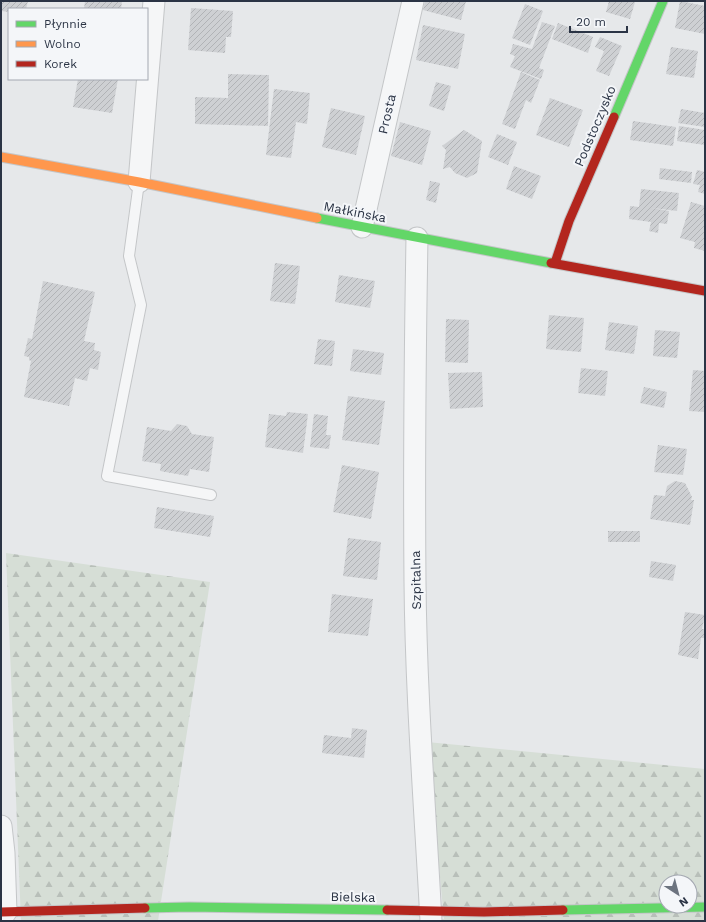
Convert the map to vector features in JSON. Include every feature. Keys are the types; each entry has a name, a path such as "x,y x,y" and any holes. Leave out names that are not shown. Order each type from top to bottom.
{"street":[{"path":"148,73 154,1"},
{"name":"Prosta","path":"362,227 413,1"},
{"name":"Podstoczysko","path":"555,263 569,220 663,1"},
{"path":"139,182 147,80"},
{"name":"Małkińska","path":"1,157 139,182 417,238 705,291"},
{"name":"Szpitalna","path":"417,238 415,583 418,672 431,916"},
{"path":"1,826 4,853 4,912"},
{"name":"Bielska","path":"4,912 189,907 431,916 492,912 705,907"}],"lane":[{"path":"139,182 129,256 141,306 107,476 211,496"}],"green space":[{"path":"6,553 210,582 158,921 21,921"},
{"path":"427,742 705,769 705,921 348,921 444,919"}],"building":[{"path":"1,1 28,1 26,8 8,8 8,12 1,11"},
{"path":"85,1 122,1 121,8 84,8"},
{"path":"425,1 466,1 461,20 423,10"},
{"path":"609,1 635,2 630,19 606,12"},
{"path":"680,1 705,6 705,34 675,28"},
{"path":"525,4 543,11 530,45 512,38"},
{"path":"191,8 233,11 231,37 226,37 225,53 188,50"},
{"path":"542,22 555,26 539,68 544,70 541,79 510,67 515,56 510,54 513,44 532,49"},
{"path":"558,23 593,37 588,53 552,39"},
{"path":"423,25 465,34 458,69 416,60"},
{"path":"600,37 622,46 609,76 596,71 604,51 595,47"},
{"path":"671,47 698,51 694,78 666,74"},
{"path":"521,72 540,80 531,103 526,100 515,129 502,124"},
{"path":"228,74 269,75 268,126 195,124 195,97 228,98"},
{"path":"78,80 118,80 112,113 73,107"},
{"path":"436,82 451,86 444,111 429,106"},
{"path":"274,89 310,93 307,124 296,122 291,158 266,155"},
{"path":"550,98 583,110 569,147 536,135"},
{"path":"331,108 365,116 356,155 322,147"},
{"path":"681,109 705,113 705,127 678,123"},
{"path":"633,121 676,127 673,146 630,140"},
{"path":"400,122 431,131 422,165 391,156"},
{"path":"679,126 705,130 705,145 677,141"},
{"path":"464,130 482,141 477,173 467,178 455,173 450,167 443,169 446,150 442,146"},
{"path":"497,134 517,142 508,165 488,157"},
{"path":"514,166 541,176 532,199 506,189"},
{"path":"660,168 692,172 691,183 659,179"},
{"path":"697,170 705,172 705,194 698,192 700,185 693,184"},
{"path":"430,181 440,183 436,203 426,200"},
{"path":"641,189 679,193 677,211 652,208 669,211 667,224 659,223 658,233 649,231 651,222 629,219 630,206 639,207"},
{"path":"691,202 705,206 705,251 694,248 695,242 680,238"},
{"path":"275,263 300,266 295,304 270,301"},
{"path":"339,275 375,281 370,308 335,302"},
{"path":"43,281 95,292 84,341 95,343 94,350 101,352 98,370 90,368 87,381 75,378 69,406 24,397 31,361 29,360 29,357 24,356 28,338 32,339"},
{"path":"549,315 584,318 581,352 546,349"},
{"path":"446,319 469,320 468,363 445,362"},
{"path":"609,322 638,326 634,354 605,350"},
{"path":"655,330 680,332 677,358 653,356"},
{"path":"318,339 335,341 332,366 314,364"},
{"path":"353,349 384,353 381,375 350,371"},
{"path":"581,368 608,371 605,396 578,393"},
{"path":"693,370 705,371 705,412 689,411"},
{"path":"482,372 483,407 450,409 448,373"},
{"path":"644,387 667,392 664,408 640,403"},
{"path":"348,396 385,401 379,445 342,440"},
{"path":"287,412 308,414 303,453 265,447 269,414 286,416"},
{"path":"314,414 328,416 326,435 331,435 329,449 310,447"},
{"path":"177,424 187,426 192,434 214,437 209,472 190,469 188,476 160,471 161,464 142,461 147,427 171,431"},
{"path":"658,445 687,449 683,475 654,472"},
{"path":"342,465 379,472 371,519 333,512"},
{"path":"675,481 685,483 692,497 691,500 694,500 690,525 650,519 654,495 665,496 667,486"},
{"path":"157,507 214,516 210,537 154,528"},
{"path":"608,531 640,531 640,542 608,542"},
{"path":"348,538 381,542 377,580 343,576"},
{"path":"651,561 676,565 673,581 649,577"},
{"path":"332,594 373,599 368,636 328,632"},
{"path":"685,612 705,615 702,629 705,629 705,638 701,638 698,659 678,655"},
{"path":"352,728 367,730 364,758 322,753 324,735 351,738"}],"traffic: fast":[{"path":"614,117 663,1"},
{"path":"317,218 551,263"},
{"path":"145,908 189,907 387,910"},
{"path":"563,910 705,907"}],"traffic: slow":[{"path":"1,157 139,182 317,218"}],"traffic: jam":[{"path":"555,263 569,221 614,117"},
{"path":"551,263 705,291"},
{"path":"1,912 145,908"},
{"path":"387,910 484,912 563,910"}]}
